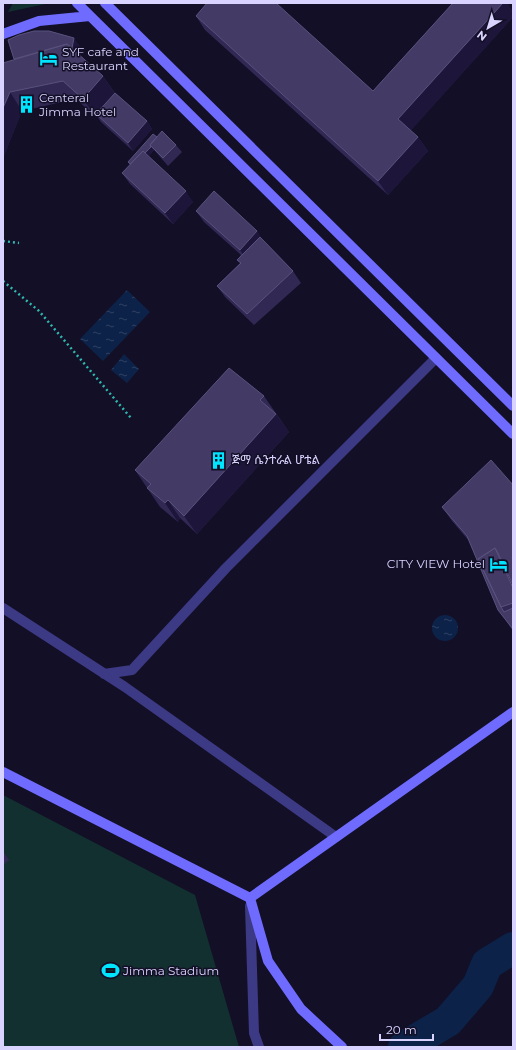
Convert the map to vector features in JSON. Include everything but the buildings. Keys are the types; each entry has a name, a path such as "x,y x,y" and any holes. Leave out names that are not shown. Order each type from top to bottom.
{"main road":[{"path":"77,3 513,434"},
{"path":"105,3 513,406"},
{"path":"3,34 38,21 90,16"},
{"path":"250,898 513,712"},
{"path":"3,772 250,898 268,961 301,1009 342,1047"}],"street":[{"path":"104,674 132,670 226,568 436,358"},
{"path":"3,608 104,674 336,837"},
{"path":"250,898 254,1033 259,1047"}],"path":[{"path":"3,241 19,243"},
{"path":"3,281 39,311 131,418"}],"green space":[{"path":"13,3 50,3 8,12"},
{"name":"Jimma Stadium","path":"3,795 195,895 239,1047 3,1047"}],"water":[{"path":"127,290 150,312 103,361 80,339"},
{"path":"124,354 139,369 127,383 111,370"},
{"path":"445,615 454,619 458,628 454,637 445,641 436,637 432,628 436,619"}],"waterway":[{"path":"404,1047 448,1021 478,986 487,964 513,948"}],"place":[{"name":"SYF cafe and Restaurant","path":"49,59"},
{"name":"Centeral Jimma Hotel","path":"26,105"},
{"name":"ጅማ ሴንተራል ሆቴል","path":"219,460"},
{"name":"CITY VIEW Hotel","path":"498,564"},
{"name":"Jimma Stadium","path":"110,971"}]}
